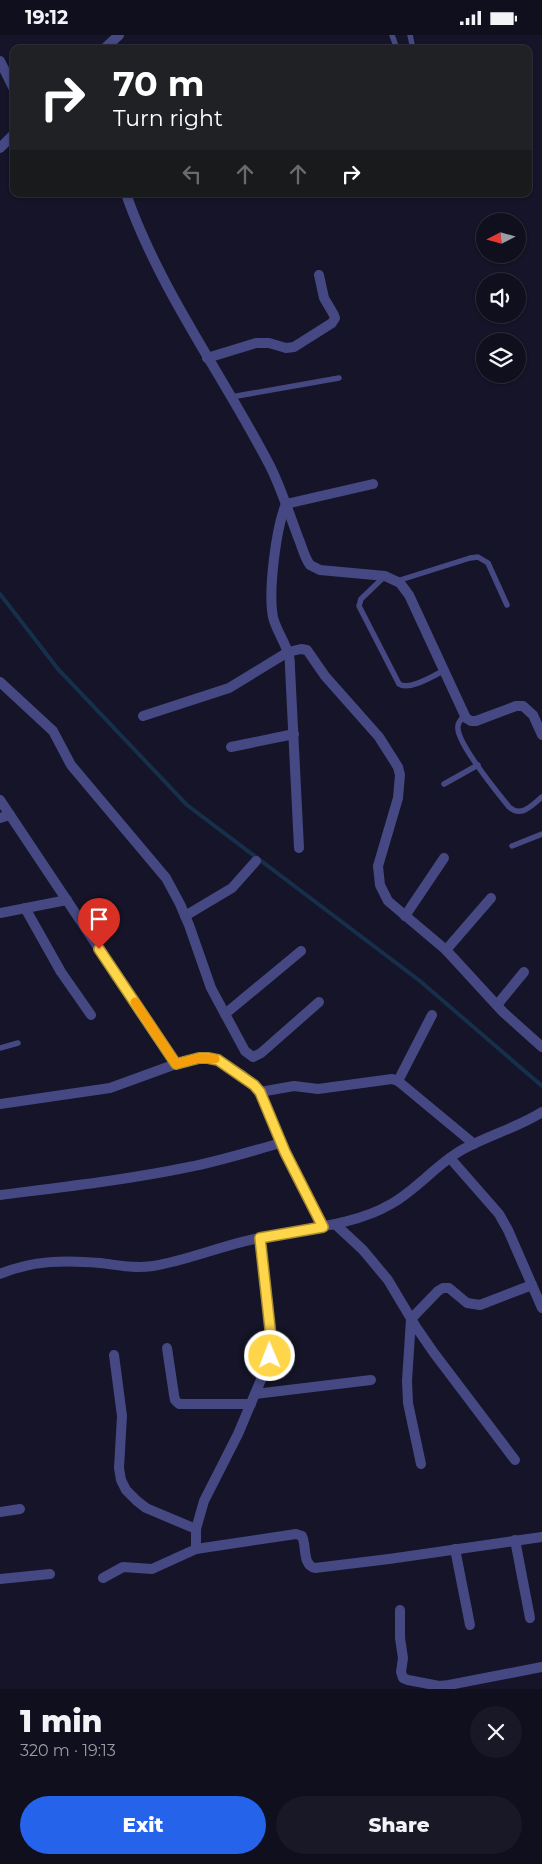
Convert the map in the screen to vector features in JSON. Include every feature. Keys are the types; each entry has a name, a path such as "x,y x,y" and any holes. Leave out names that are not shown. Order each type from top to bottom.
{"street":[{"path":"108,45 119,35"},
{"path":"0,61 10,81"},
{"path":"0,148 10,138"},
{"path":"127,197 148,249 207,358 232,397 273,471 308,562 313,567 324,571 385,576 397,581 409,595 464,716 468,720 476,721 516,706 523,706 534,715 542,735"},
{"path":"207,358 256,343 269,343 286,348 294,347 324,329 332,323 334,318 324,298 319,275"},
{"path":"286,503 373,484"},
{"path":"286,503 280,520 275,555 272,611 278,632 288,652 299,848"},
{"path":"143,716 229,688 288,652 301,649 309,651 325,676 378,737 398,767 400,775 398,798 379,859 378,872 380,885 388,901 446,950 497,1005 541,1042"},
{"path":"0,683 53,731 72,765 166,878 185,916 211,988 245,1051 253,1057 261,1053 319,1002"},
{"path":"231,747 294,733"},
{"path":"0,800 5,816 67,900 176,1064"},
{"path":"405,916 444,858"},
{"path":"185,916 232,887 256,861"},
{"path":"446,950 491,898"},
{"path":"0,913 67,900"},
{"path":"25,908 61,972 91,1015"},
{"path":"225,1014 301,951"},
{"path":"497,1005 524,972"},
{"path":"398,1081 432,1015"},
{"path":"0,1104 110,1088 176,1064 199,1058 218,1060 242,1075 260,1092 300,1184 323,1227"},
{"path":"260,1092 294,1086 318,1089 387,1079 398,1081 474,1144"},
{"path":"1,1270 40,1262 79,1261 138,1268 154,1266 260,1238 335,1224 368,1214 390,1204 450,1158 474,1144 542,1114"},
{"path":"0,1195 89,1185 155,1174 191,1167 282,1143"},
{"path":"450,1158 499,1214 508,1229 542,1308"},
{"path":"335,1224 363,1250 388,1280 434,1353 515,1460"},
{"path":"196,1549 196,1529 204,1501 253,1399 270,1356 271,1337 260,1238"},
{"path":"421,1464 408,1403 407,1381 411,1319 431,1297 443,1288 449,1288 467,1303 480,1305 532,1285"},
{"path":"167,1348 174,1395 179,1404 253,1399 371,1380"},
{"path":"114,1355 122,1416 119,1468 121,1480 126,1490 146,1508 196,1529"},
{"path":"0,1512 20,1509"},
{"path":"103,1578 123,1567 152,1569 196,1549 300,1535 304,1541 307,1563 310,1567 315,1568 542,1537"},
{"path":"515,1540 530,1618"},
{"path":"455,1549 470,1625"},
{"path":"0,1579 50,1573"},
{"path":"400,1609 400,1638 403,1658 402,1675 408,1680 439,1686 542,1667"}],"lane":[{"path":"232,397 339,378"},
{"path":"397,581 478,557 488,563 508,605"},
{"path":"385,576 361,599 358,606 399,684 402,687 409,687 443,671"},
{"path":"464,716 459,721 458,731 463,743 513,811 521,812 542,797"},
{"path":"444,784 478,765"},
{"path":"512,846 542,834"},
{"path":"0,1048 18,1043"}],"waterway":[{"path":"0,594 58,669 187,805 420,981 542,1086"}],"slow traffic":[{"path":"135,1002 176,1064 199,1058 215,1059"}],"route":[{"path":"99,949 176,1064 199,1058 218,1060 242,1075 260,1092 285,1152 323,1227 260,1238 271,1337 270,1356"}]}
